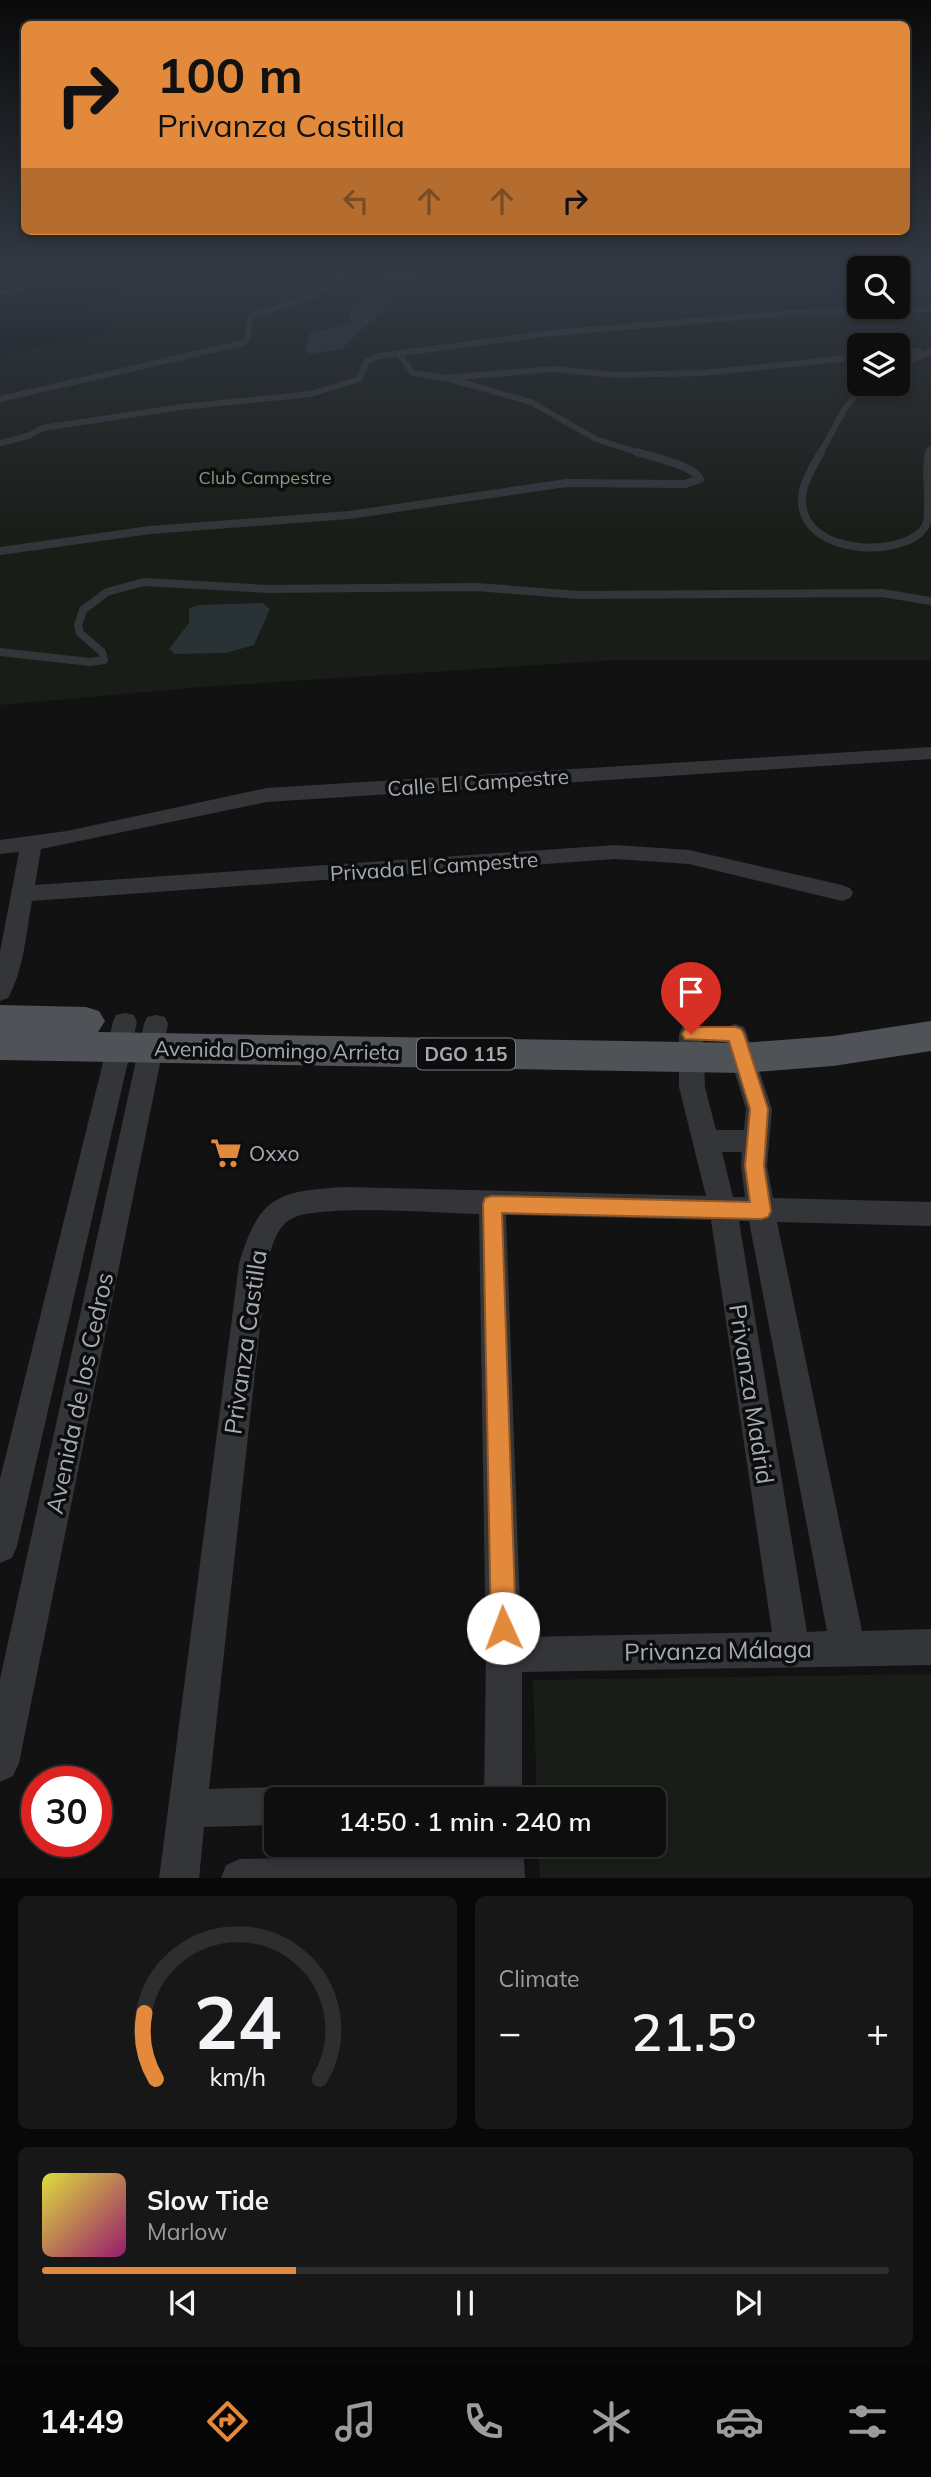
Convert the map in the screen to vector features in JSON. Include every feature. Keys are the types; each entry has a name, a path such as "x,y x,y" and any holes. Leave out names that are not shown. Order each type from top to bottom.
{"main road":[{"name":"Avenida Domingo Arrieta","path":"739,1046 931,1014"},
{"name":"Avenida Domingo Arrieta","path":"0,1019 139,1035"},
{"name":"Avenida Domingo Arrieta","path":"0,1045 139,1035 739,1046 833,1051 931,1036"}],"street":[{"name":"Calle El Campestre","path":"0,847 31,845 97,834 212,804 267,795 931,752"},
{"path":"0,992 11,955 31,845"},
{"name":"Privada El Campestre","path":"21,894 615,852 648,852 689,857 842,892"},
{"name":"Avenida de los Cedros","path":"0,1546 139,1035"},
{"name":"Avenida de los Cedros","path":"0,1763 139,1035"},
{"name":"Privanza Madrid","path":"690,1046 692,1087 723,1210 792,1649"},
{"name":"Privanza Madrid","path":"739,1046 759,1109 754,1166 761,1211 789,1364 848,1647"},
{"path":"707,1141 757,1141"},
{"name":"Privanza Castilla","path":"179,1878 253,1264 261,1232 276,1211 304,1202 345,1199 931,1214"},
{"path":"492,1204 504,1655 503,1787"},
{"name":"Privanza Málaga","path":"504,1655 931,1647"},
{"path":"187,1808 264,1807"},
{"path":"240,1878 505,1866"}],"lane":[{"path":"0,399 175,359"},
{"path":"0,443 28,436 43,428 181,407 318,392 359,379 365,363 372,359"},
{"path":"0,551 150,530 328,517 566,483 685,484 700,479 697,473 684,467 596,439 531,402 446,378 413,373 402,359"},
{"path":"446,378 553,369 616,375 703,373 843,359"},
{"path":"853,396 829,433 804,489 802,499 810,529 829,541 852,547 888,544 921,533 927,522 930,452"},
{"path":"0,652 90,662 104,660 102,652 80,633 79,617 83,610 107,592 144,582 255,589 477,587 578,595 643,596 882,593 931,601"}],"green space":[{"name":"Club Campestre","path":"0,359 847,359 847,396 910,396 910,359 931,359 931,660 614,660 201,687 0,705"},
{"path":"931,1674 931,1878 540,1878 539,1857 666,1857 666,1787 537,1787 533,1680"}],"shaded area":[{"path":"263,603 270,609 254,645 226,653 175,654 169,649 189,623 189,608 200,605"}],"place":[{"name":"Oxxo","path":"226,1153"}],"route":[{"path":"503,1628 492,1204 761,1211 754,1166 760,1126 759,1109 735,1034 691,1034"}]}
